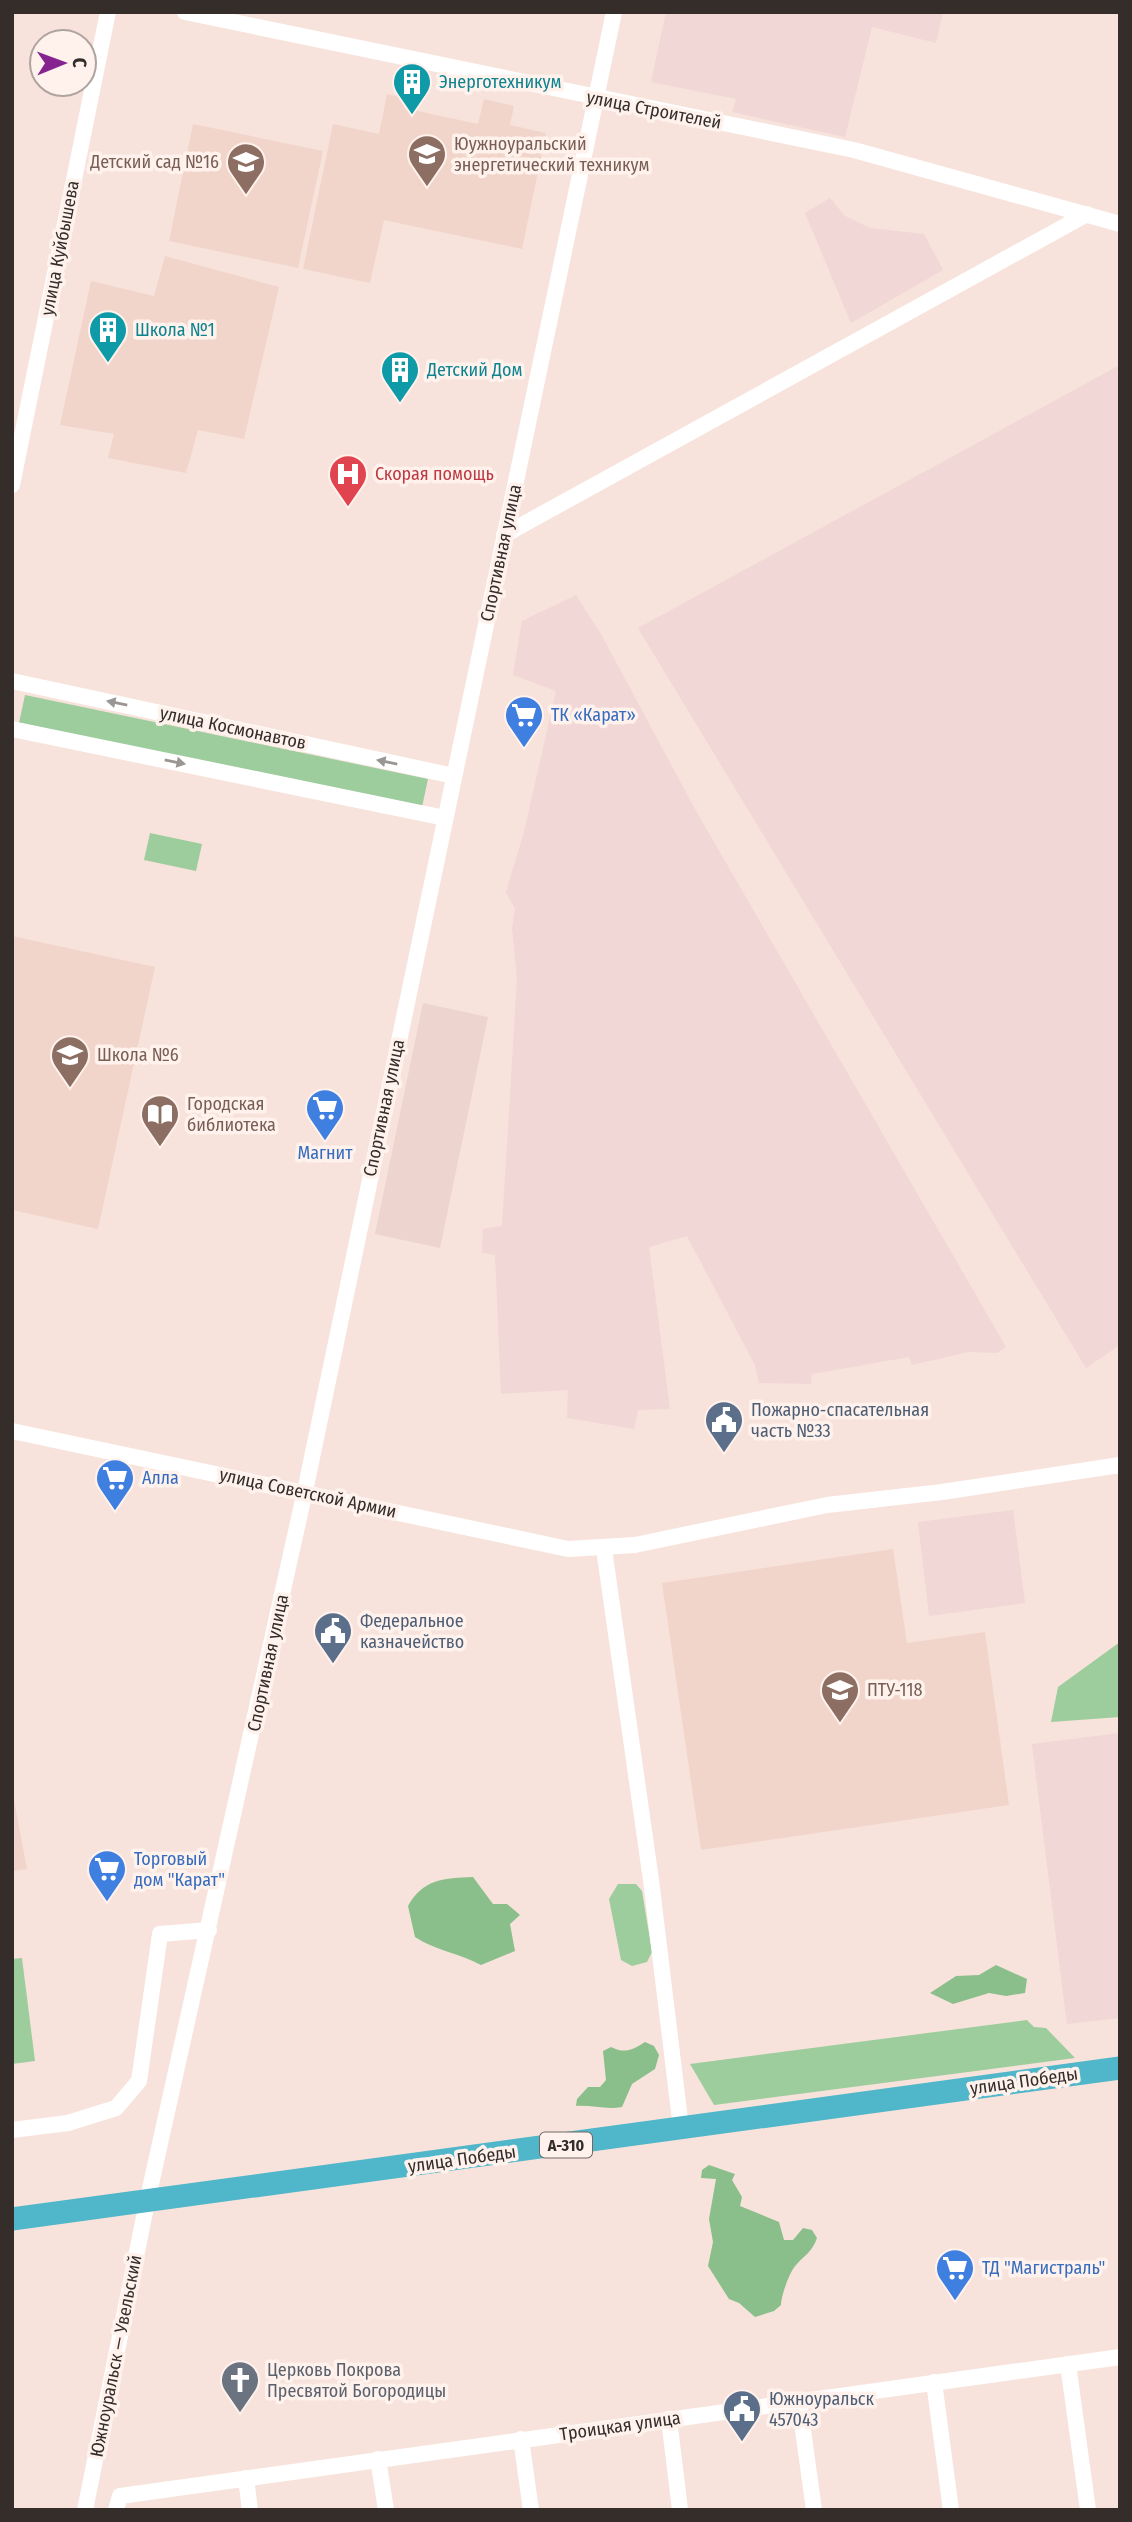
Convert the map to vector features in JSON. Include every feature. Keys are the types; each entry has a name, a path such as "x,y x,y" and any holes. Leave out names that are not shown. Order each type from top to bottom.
{"highway":[{"name":"улица Победы","path":"12,2219 1120,2068"}],"street":[{"name":"улица Куйбышева","path":"12,485 108,12"},
{"name":"улица Строителей","path":"185,12 854,150 1120,224"},
{"name":"Спортивная улица","path":"147,2202 305,1491 614,12"},
{"path":"504,535 1087,214"},
{"name":"улица Космонавтов","path":"12,681 454,776"},
{"path":"12,729 445,818"},
{"name":"улица Советской Армии","path":"12,1431 305,1491 537,1545 604,1549 827,1505 942,1492 1120,1465"},
{"path":"604,1549 651,1880 681,2128"},
{"path":"12,2130 68,2123 116,2108 139,2081 160,1934 209,1930"},
{"name":"Южноуральск — Увельский","path":"85,2510 147,2202"},
{"name":"Троицкая улица","path":"118,2503 246,2477 1120,2357"},
{"path":"1068,2364 1088,2510"},
{"path":"934,2382 951,2510"},
{"path":"799,2401 814,2510"},
{"path":"669,2419 680,2510"},
{"path":"521,2440 531,2510"},
{"path":"379,2459 386,2510"},
{"path":"246,2477 250,2510"}],"shaded area":[{"path":"666,12 943,12 936,43 872,27 845,137 732,112 736,99 651,82"},
{"name":"Юужноуральский энергетический техникум","path":"387,94 405,98 404,108 478,124 484,99 514,106 510,125 546,133 522,249 384,220 370,283 303,269 333,124 379,134"},
{"name":"Детский сад №16","path":"193,124 323,151 298,268 169,241"},
{"path":"830,198 845,216 870,228 924,234 943,270 851,323 805,213"},
{"path":"165,256 279,287 244,439 198,430 186,473 108,458 114,434 60,425 91,281 154,296"},
{"path":"1120,365 1120,1345 1086,1368 638,628"},
{"path":"576,595 602,636 696,811 1006,1347 997,1353 968,1352 912,1365 909,1357 812,1374 811,1384 759,1383 755,1365 687,1236 649,1247 670,1409 638,1410 634,1429 567,1418 568,1390 501,1394 495,1255 482,1253 483,1229 502,1226 517,979 512,928 515,909 506,892 524,832 556,691 513,675 522,621"},
{"name":"Школа №6","path":"12,936 155,967 98,1229 12,1210"},
{"path":"423,1003 488,1017 440,1248 375,1234"},
{"path":"1013,1510 1025,1603 929,1616 918,1522"},
{"name":"ПТУ-118","path":"893,1549 907,1643 985,1632 1009,1805 701,1850 662,1583"},
{"path":"1120,1733 1120,2018 1067,2024 1032,1744"},
{"path":"12,1790 27,1869 12,1871"}],"green space":[{"path":"25,695 428,779 422,807 19,723"},
{"path":"150,833 202,844 196,871 144,860"},
{"path":"1120,1642 1120,1717 1051,1722 1058,1687"},
{"path":"473,1877 493,1904 507,1904 520,1915 510,1924 515,1951 481,1965 415,1937 408,1906 420,1890 428,1885 453,1878"},
{"path":"618,1884 636,1884 642,1891 652,1952 647,1962 632,1966 621,1960 609,1899"},
{"path":"22,1958 35,2061 12,2064 12,1959"},
{"path":"996,1965 1027,1979 1025,1993 1006,1996 989,1993 953,2004 930,1993 956,1976 979,1975"},
{"path":"1027,2020 1034,2027 1046,2028 1075,2058 714,2105 690,2064"},
{"path":"645,2042 654,2046 659,2055 655,2069 632,2084 622,2107 576,2106 577,2099 588,2087 600,2087 606,2080 603,2051 611,2047 628,2050"},
{"path":"709,2165 735,2174 732,2180 742,2197 740,2206 779,2222 784,2240 793,2240 803,2228 812,2230 817,2238 811,2250 792,2272 781,2305 774,2311 755,2317 739,2303 729,2299 708,2266 713,2242 709,2219 716,2179 701,2178 702,2170"}],"place":[{"name":"Энерготехникум","path":"412,116"},
{"name":"Юужноуральский энергетический техникум","path":"427,188"},
{"name":"Детский сад №16","path":"246,196"},
{"name":"Школа №1","path":"108,364"},
{"name":"Детский Дом","path":"400,404"},
{"name":"Скорая помощь","path":"348,508"},
{"name":"ТК «Карат»","path":"524,749"},
{"name":"Школа №6","path":"70,1089"},
{"name":"Магнит","path":"325,1142"},
{"name":"Городская библиотека","path":"160,1148"},
{"name":"Пожарно-спасательная часть №33","path":"724,1454"},
{"name":"Алла","path":"115,1512"},
{"name":"Федеральное казначейство","path":"333,1665"},
{"name":"ПТУ-118","path":"840,1724"},
{"name":"Торговый дом \"Карат\"","path":"107,1903"},
{"name":"ТД \"Магистраль\"","path":"955,2302"},
{"name":"Церковь Покрова Пресвятой Богородицы","path":"240,2414"},
{"name":"Южноуральск 457043","path":"742,2443"}]}
